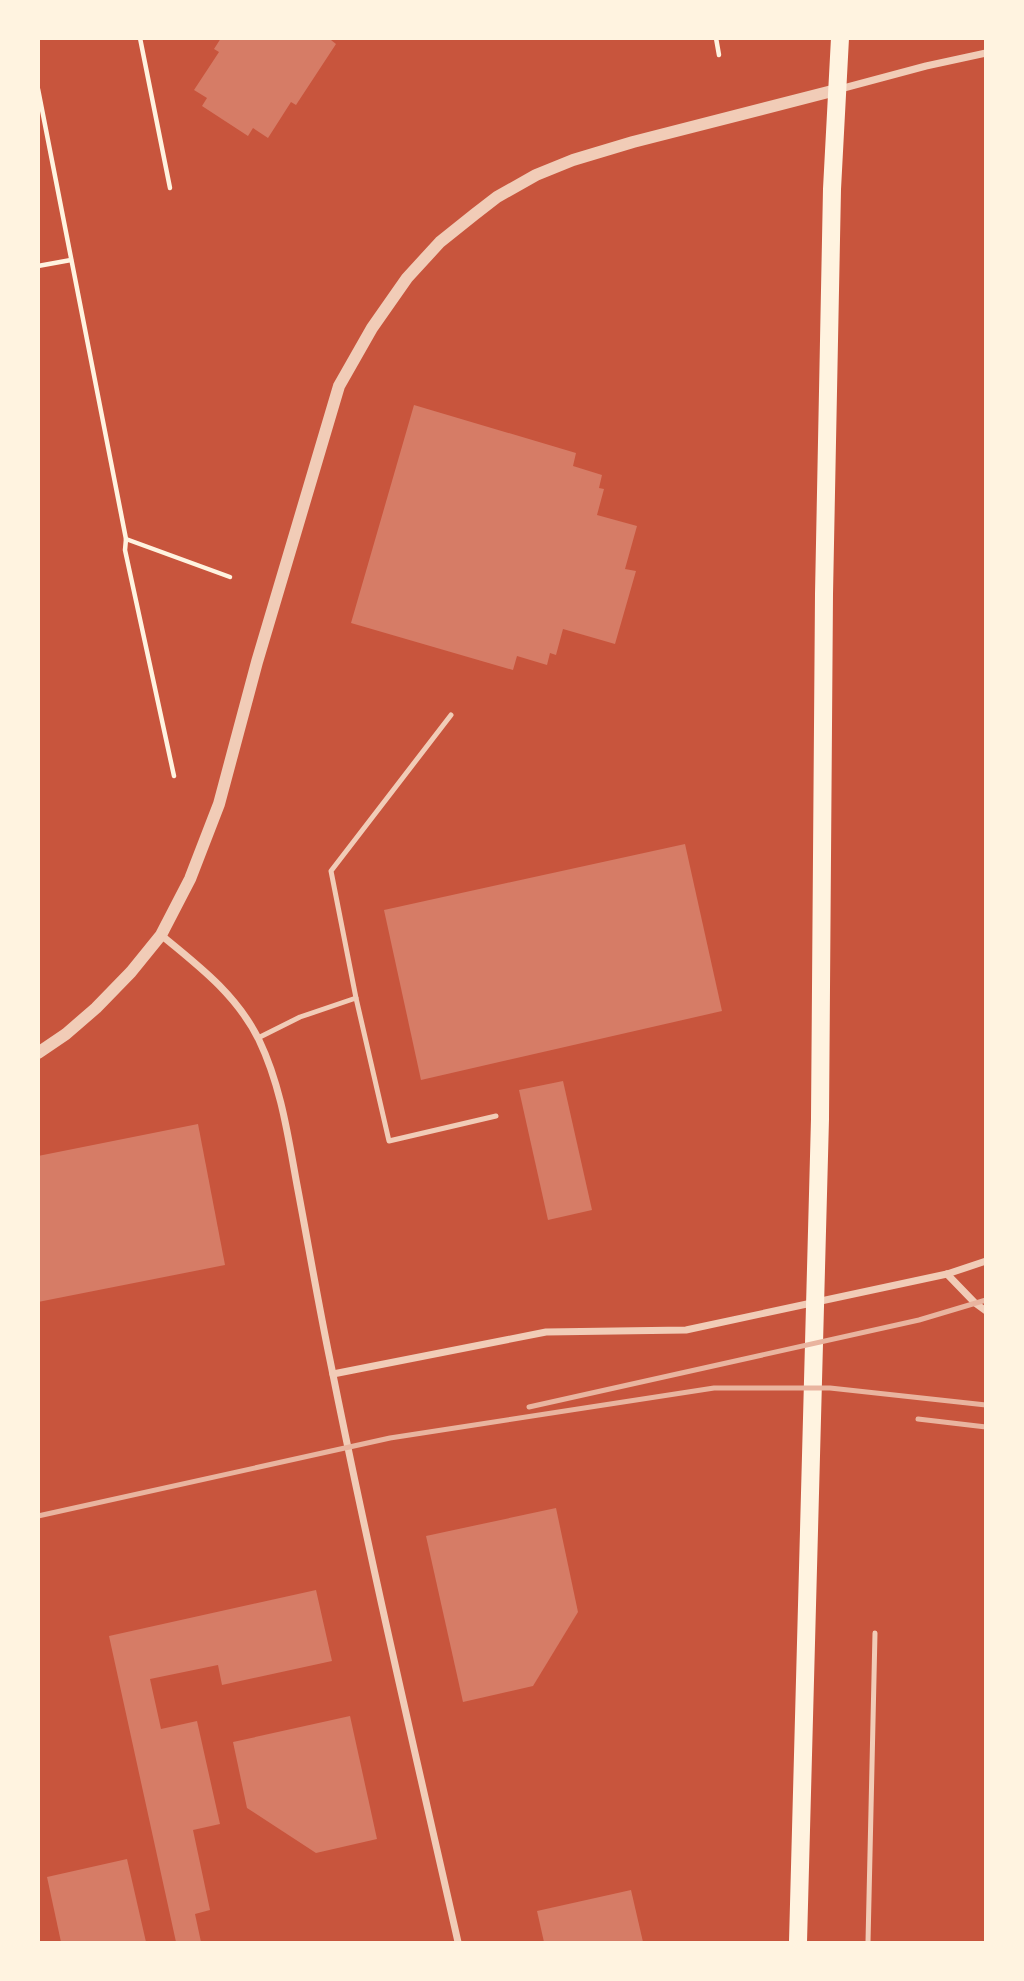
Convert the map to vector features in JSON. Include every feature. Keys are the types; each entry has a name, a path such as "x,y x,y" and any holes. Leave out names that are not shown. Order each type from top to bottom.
{"main road":[{"path":"798,1942 820,1119 825,580 836,90 840,38"}],"street":[{"path":"38,1053 66,1034 96,1008 131,972 161,935 190,879 219,804 257,662 339,386 372,328 407,278 440,242 497,197 536,175 573,160 633,142 985,53"},
{"path":"161,935 215,979 241,1009 273,1072 284,1113 375,1579 458,1942"},
{"path":"333,1374 546,1332 686,1330 947,1274 985,1261"},
{"path":"947,1274 985,1311"}],"lane":[{"path":"451,715 331,871 356,998 389,1141 496,1116"},
{"path":"258,1038 300,1017 356,998"},
{"path":"868,1942 874,1633"}],"path":[{"path":"140,38 170,188"},
{"path":"716,38 719,55"},
{"path":"38,89 126,539 125,550 174,776"},
{"path":"38,266 71,260"},
{"path":"126,539 230,577"}],"building":[{"path":"221,38 332,38 336,44 296,105 291,102 268,138 253,128 248,136 202,106 207,98 194,90 219,52 214,49"},
{"path":"414,405 576,453 573,466 602,475 599,488 604,489 597,515 637,526 625,569 636,571 615,644 563,629 556,655 550,653 547,665 517,656 513,670 351,623"},
{"path":"685,844 722,1011 421,1080 384,910"},
{"path":"563,1081 592,1210 548,1220 519,1090"},
{"path":"198,1124 225,1265 38,1302 38,1156"},
{"path":"556,1508 578,1612 533,1686 463,1702 426,1536"},
{"path":"316,1590 332,1661 222,1685 218,1665 150,1679 161,1729 197,1721 220,1824 193,1830 210,1910 195,1914 201,1942 176,1942 109,1636"},
{"path":"350,1716 377,1839 316,1853 247,1808 233,1742"},
{"path":"127,1859 146,1942 61,1942 47,1877"},
{"path":"631,1890 643,1942 544,1942 537,1911"}],"railway":[{"path":"529,1407 919,1320 986,1300"},
{"path":"38,1516 390,1438 714,1388 830,1388 986,1405"},
{"path":"918,1419 986,1427"}]}
